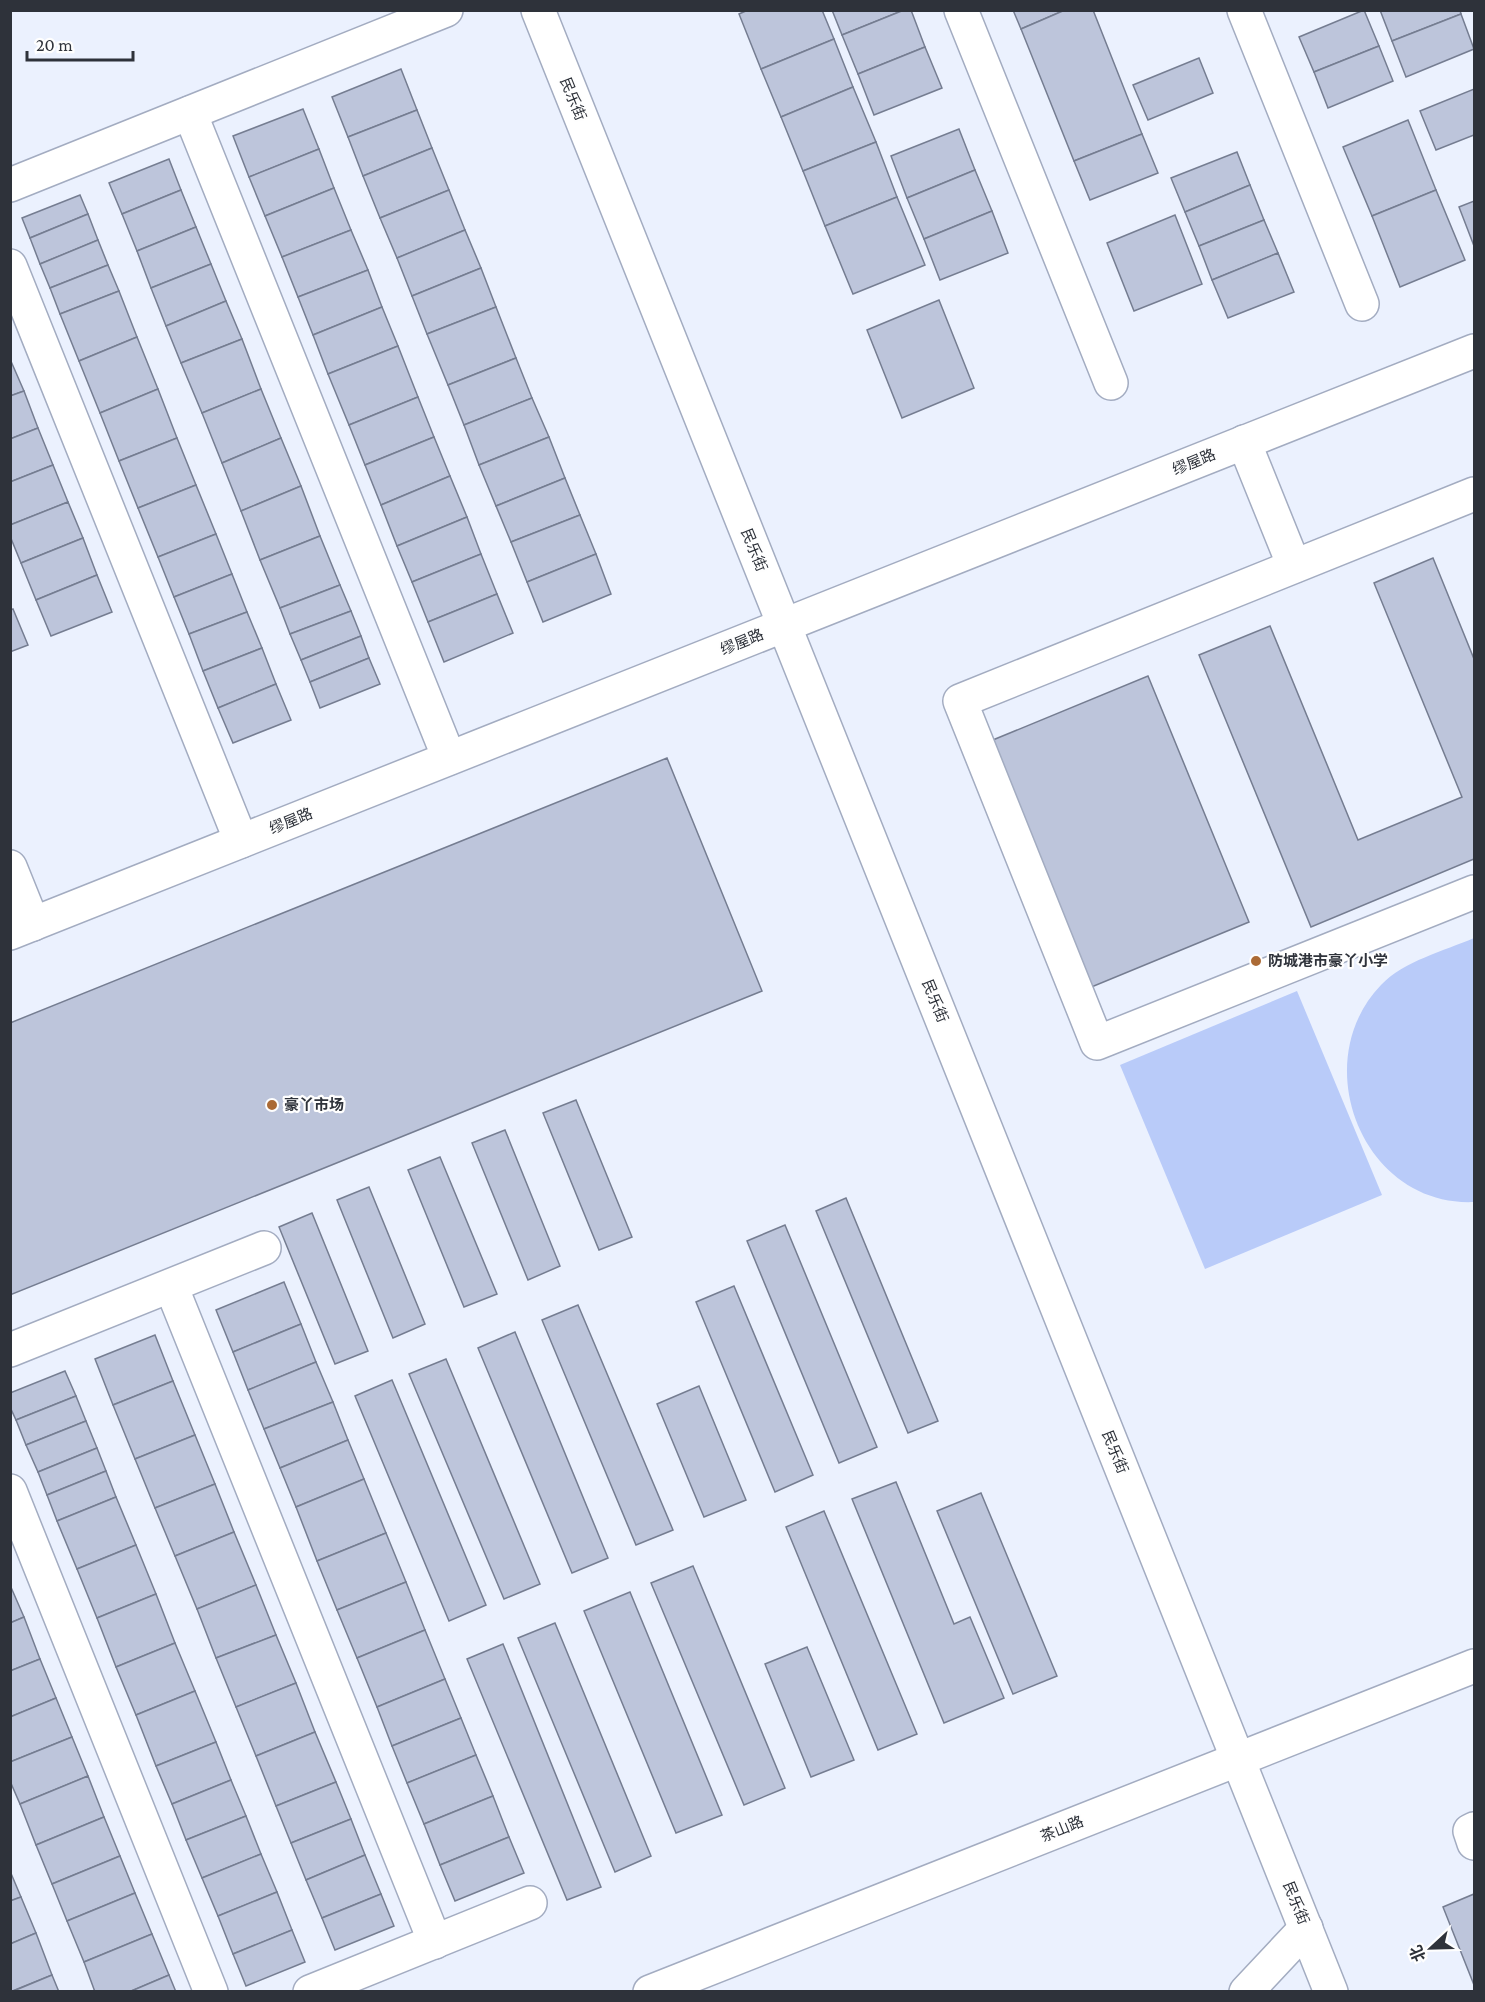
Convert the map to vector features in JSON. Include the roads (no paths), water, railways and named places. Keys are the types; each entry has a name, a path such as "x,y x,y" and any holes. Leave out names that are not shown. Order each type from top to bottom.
{"street":[{"path":"10,185 446,10"},
{"name":"民乐街","path":"538,10 1331,1992"},
{"path":"961,10 1112,383"},
{"path":"1244,10 1362,304"},
{"path":"190,113 449,758"},
{"path":"10,266 241,841"},
{"name":"缪屋路","path":"22,928 1474,351"},
{"path":"1244,442 1294,566"},
{"path":"1474,494 960,701 1097,1043 1474,892"},
{"path":"10,867 22,928"},
{"path":"10,1350 264,1248"},
{"path":"171,1286 435,1942"},
{"path":"10,1491 211,1992"},
{"name":"茶山路","path":"650,1992 1474,1666"},
{"path":"1474,1829 1470,1831 1474,1843"},
{"path":"310,1992 530,1903"},
{"path":"1246,1992 1306,1928"}],"place":[{"name":"防城港市豪丫小学","path":"1256,961"},
{"name":"豪丫市场","path":"272,1105"}]}
